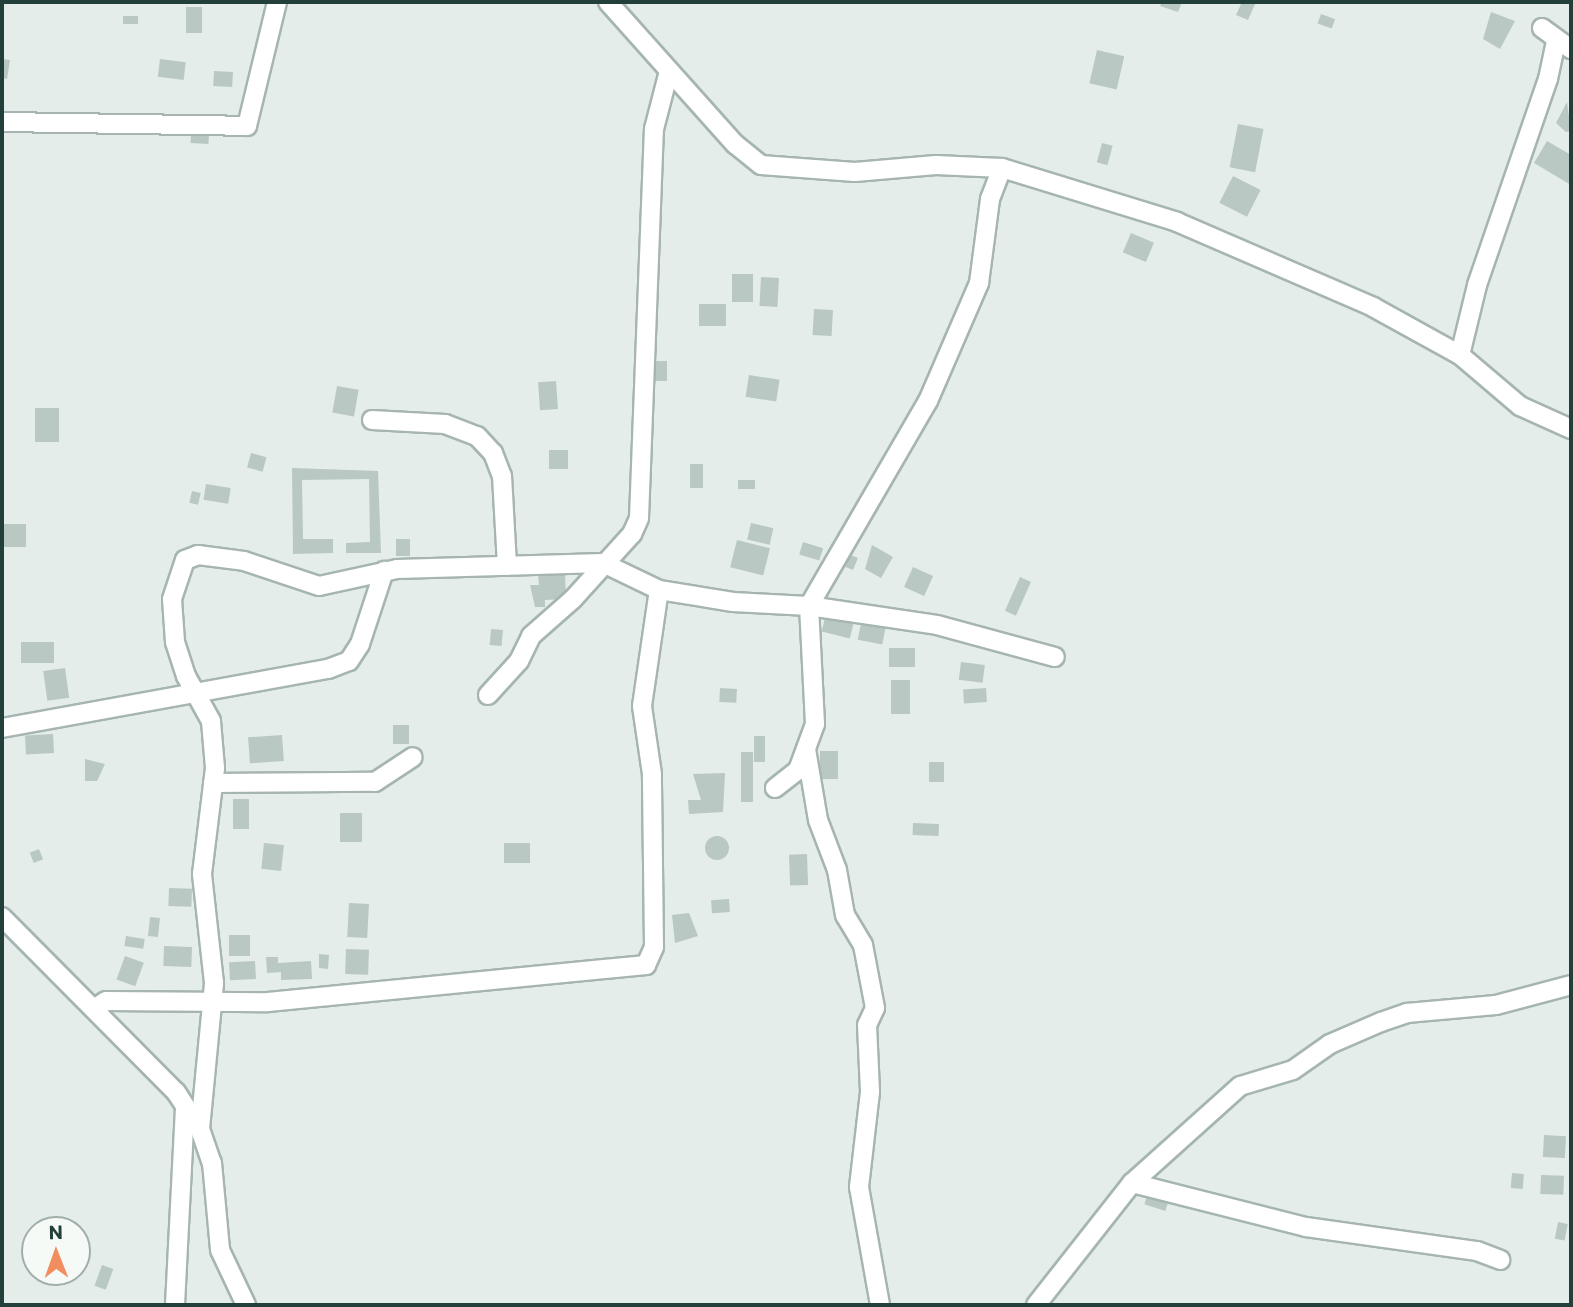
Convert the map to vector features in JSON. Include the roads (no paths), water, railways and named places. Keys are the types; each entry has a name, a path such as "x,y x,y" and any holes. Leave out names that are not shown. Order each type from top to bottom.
{"street":[{"path":"2,122 247,126 277,2"},
{"path":"608,2 669,71 761,165 855,172 936,165 1002,169 1069,193 1177,222 1373,307 1460,355 1520,406 1571,429"},
{"path":"1460,355 1477,285 1548,79 1564,46 1542,28"},
{"path":"488,695 519,661 531,636 573,599 603,562 632,534 639,518 654,129 669,71"},
{"path":"775,788 798,770 815,724 810,606 928,401 979,283 990,199 1002,169"},
{"path":"372,420 445,424 477,436 493,453 502,476 507,566"},
{"path":"200,1129 211,1000 211,956 201,897 213,783 211,721 195,695 175,642 172,598 185,560 198,555 244,561 319,586 384,571 603,562 659,590 733,602 810,606 937,625 1055,657"},
{"path":"2,728 195,695 349,661 360,645 384,571"},
{"path":"94,1009 106,1001 268,1002 348,990 508,980 646,965 652,959 652,755 642,706 659,590"},
{"path":"806,749 818,820 836,870 845,915 863,945 875,1008 867,1025 870,1093 859,1187 880,1305"},
{"path":"213,783 375,782 413,757"},
{"path":"2,917 176,1092 185,1110 200,1129 212,1163 220,1250 246,1305"},
{"path":"1036,1305 1132,1183 1240,1086 1293,1070 1330,1044 1407,1013 1496,1005 1571,985"},
{"path":"175,1305 185,1110"},
{"path":"1132,1183 1306,1227 1477,1251 1500,1260"}]}
